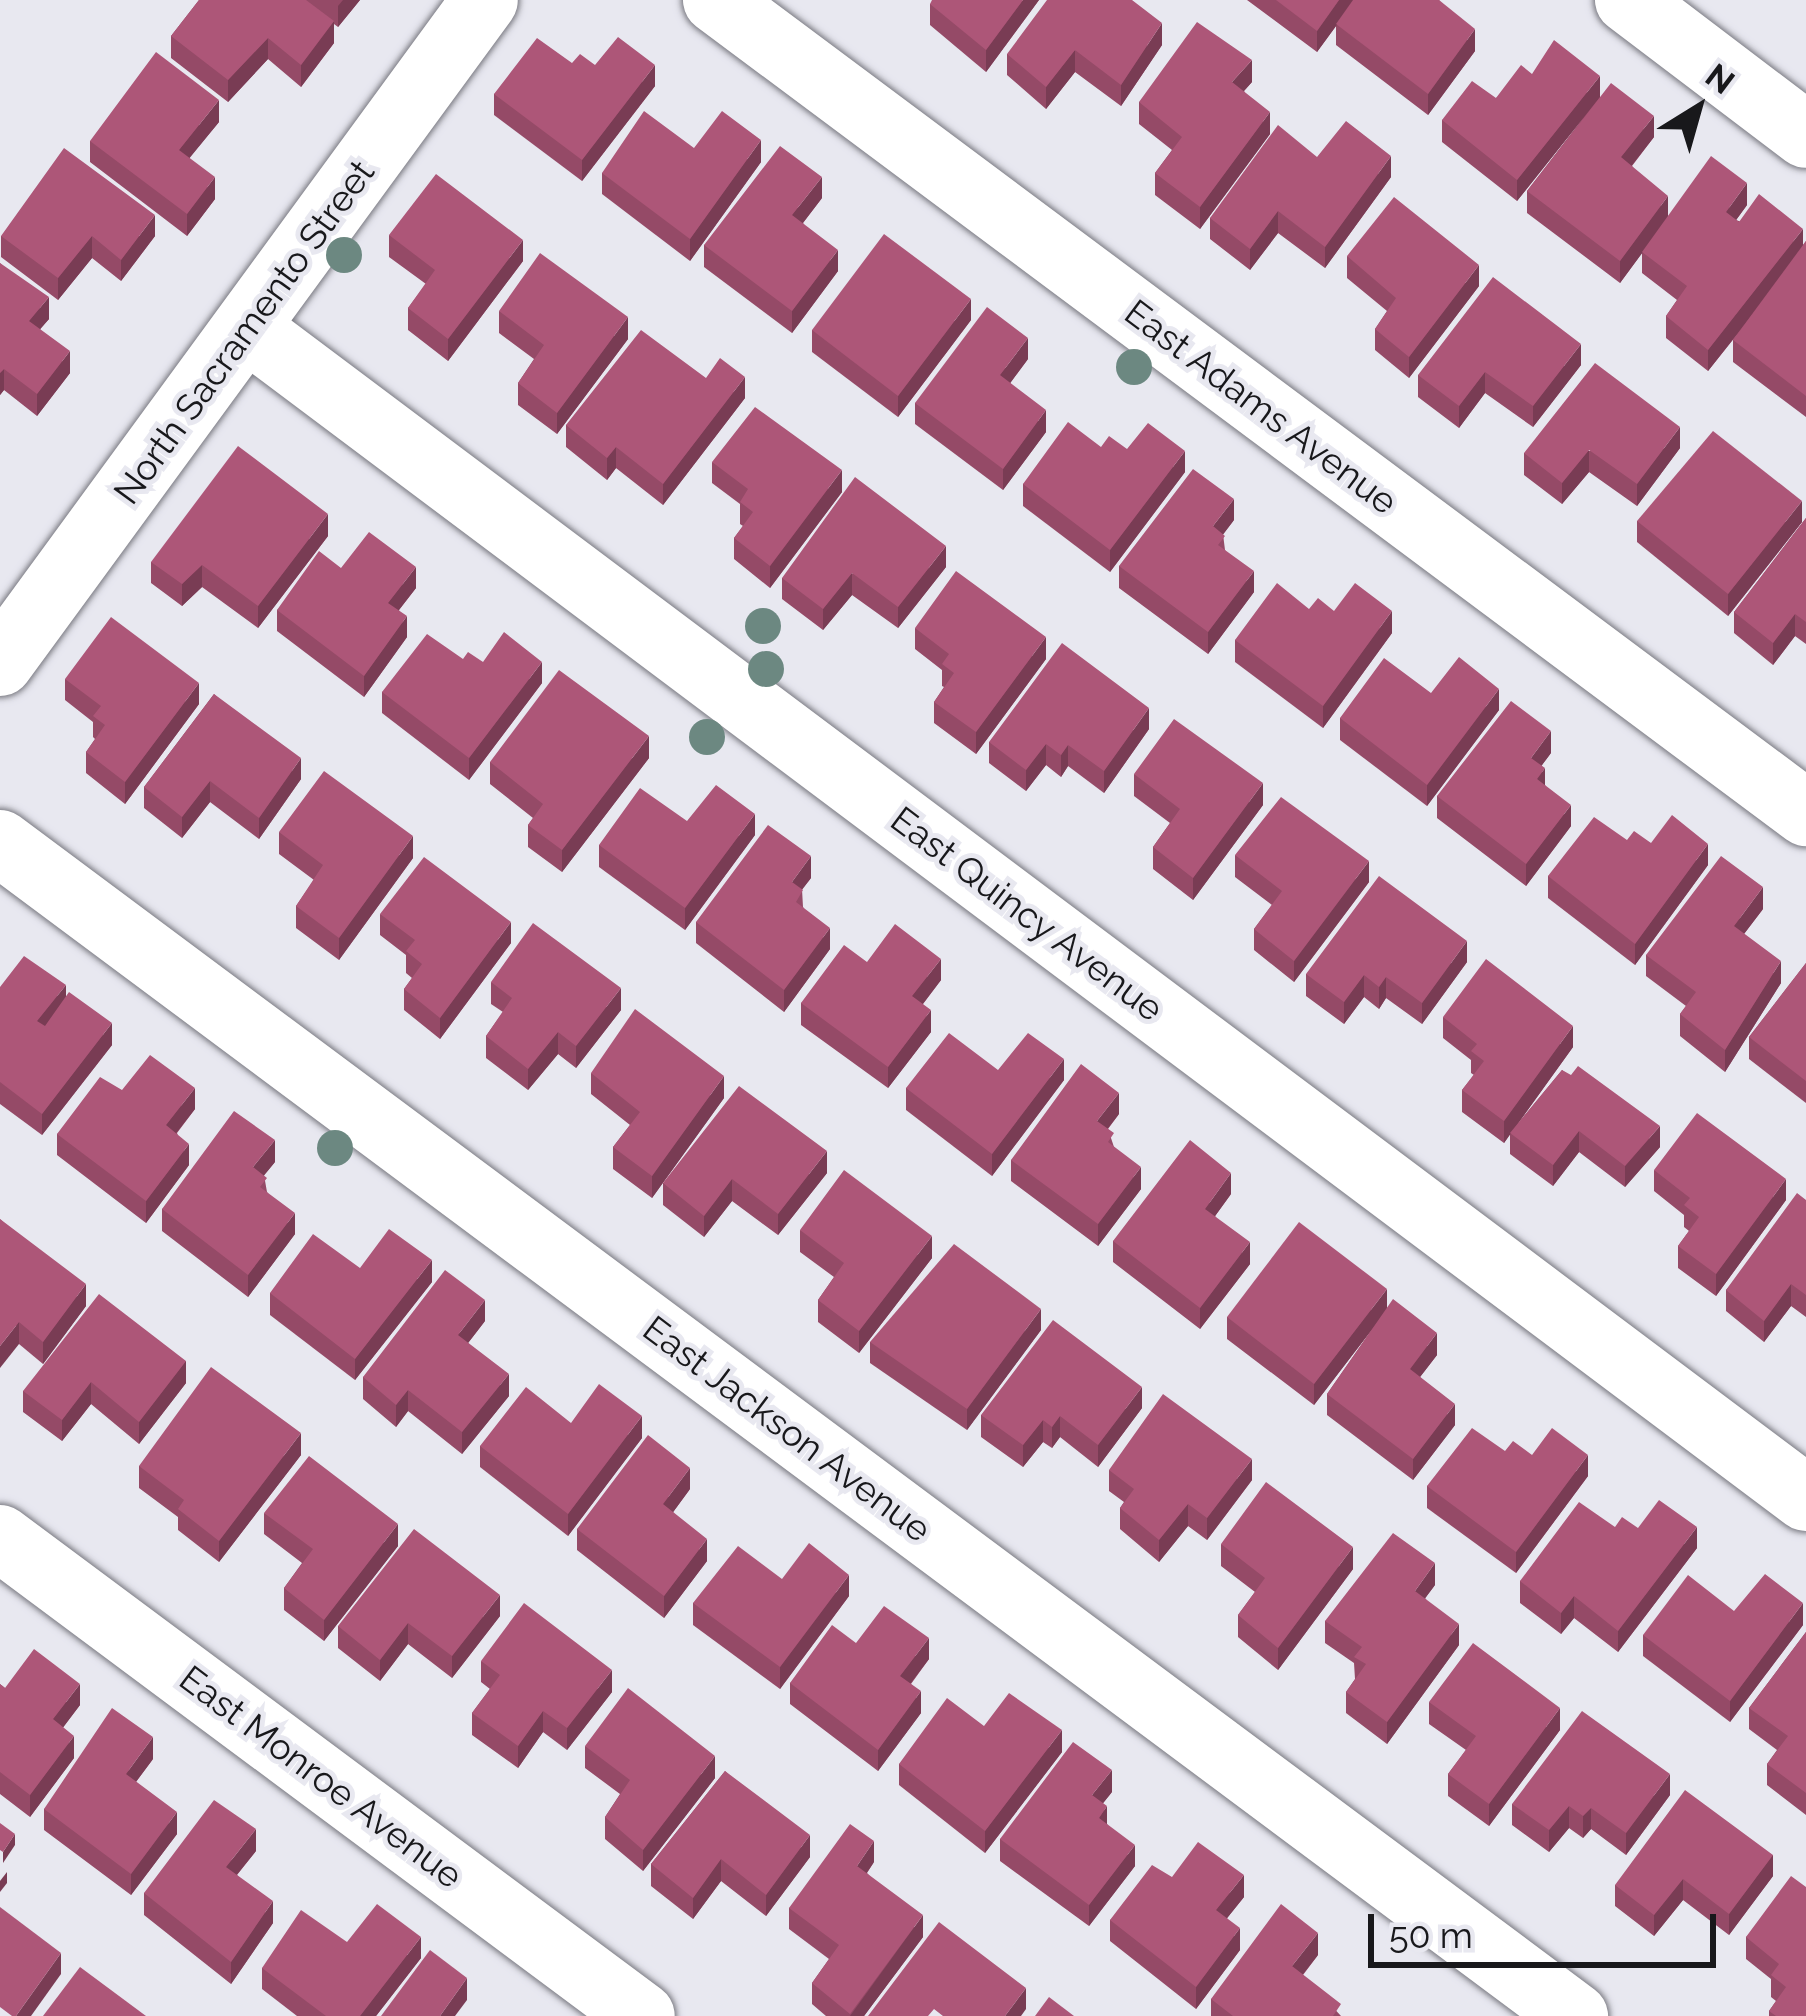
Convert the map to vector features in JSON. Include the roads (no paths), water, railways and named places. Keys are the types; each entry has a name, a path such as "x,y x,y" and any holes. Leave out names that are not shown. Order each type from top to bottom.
{"street":[{"name":"North Sacramento Street","path":"0,663 249,330 485,0"},
{"name":"East Adams Avenue","path":"716,0 1806,813"},
{"path":"1628,0 1806,135"},
{"name":"East Quincy Avenue","path":"249,330 1806,1498"},
{"name":"East Jackson Avenue","path":"0,843 1575,2016"},
{"name":"East Monroe Avenue","path":"0,1538 642,2016"}]}
